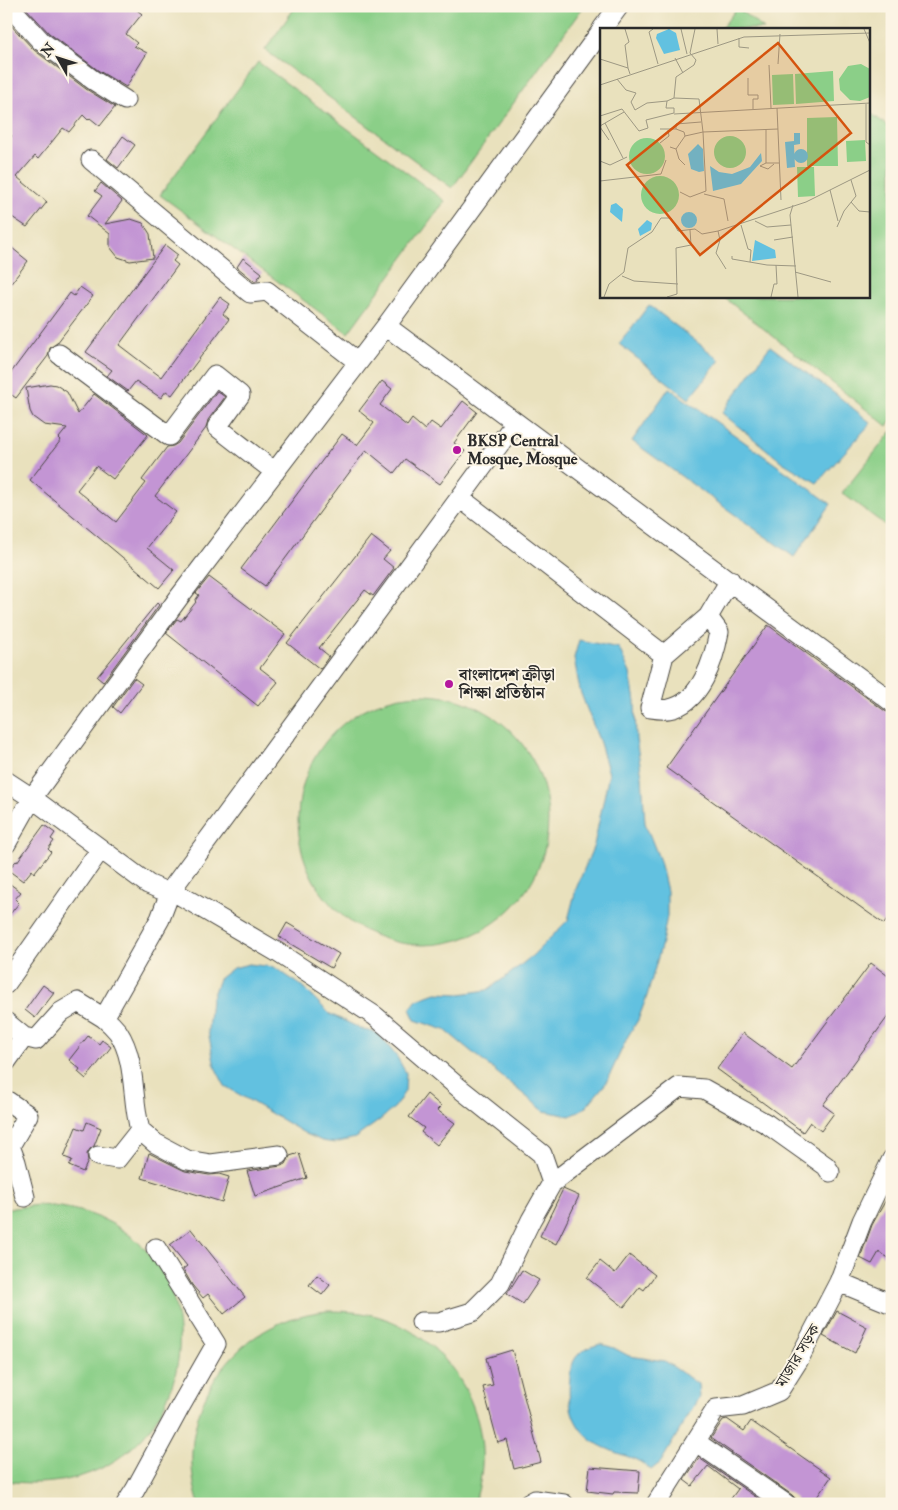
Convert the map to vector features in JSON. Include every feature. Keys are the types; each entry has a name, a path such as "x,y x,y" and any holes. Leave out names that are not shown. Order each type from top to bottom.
{"street":[{"path":"9,6 41,41 92,80 125,100"},
{"path":"603,28 619,6"},
{"path":"6,844 32,798 180,596 386,326 600,32"},
{"path":"91,160 250,293 267,291 358,362"},
{"path":"386,326 892,702"},
{"path":"59,354 169,436 215,375 240,395 217,427 275,472"},
{"path":"104,1018 160,919 171,890 515,423"},
{"path":"460,498 664,655"},
{"path":"708,617 719,632 716,651 706,676 688,701 669,709 650,708 664,655 708,617 730,580"},
{"path":"6,781 32,798 148,884 164,890 171,890 277,952 375,1016 458,1087 542,1154 552,1183"},
{"path":"7,981 100,850"},
{"path":"6,1022 24,1037 36,1040 61,1012 78,1002 104,1018 118,1032 129,1058 140,1130 155,1143 187,1160 211,1164 279,1156"},
{"path":"8,1054 24,1037"},
{"path":"421,1322 439,1322 472,1312 500,1284 552,1183 679,1086 704,1089 767,1124 826,1166 830,1172"},
{"path":"6,1100 28,1115 10,1146 25,1196"},
{"path":"98,1156 117,1159 140,1130"},
{"name":"মাজার সড়ক","path":"656,1504 716,1409 743,1406 779,1391 798,1361 839,1282 862,1220 892,1159"},
{"path":"126,1504 216,1344 156,1248"},
{"path":"839,1282 892,1304"},
{"path":"696,1442 786,1504"},
{"path":"528,1504 535,1500 564,1504"}],"green space":[{"path":"296,6 584,6 452,188 265,50"},
{"path":"737,8 763,28 722,28"},
{"path":"258,62 445,201 348,333 160,195"},
{"path":"870,113 892,129 892,420 887,426 725,298 870,298"},
{"path":"892,431 892,530 842,493"},
{"path":"423,695 447,697 471,704 502,723 520,741 539,772 546,796 548,820 546,844 539,868 520,899 502,917 471,936 447,943 423,945 399,943 375,936 344,917 326,899 307,868 300,844 298,820 300,796 307,772 326,741 344,723 375,704 399,697"},
{"path":"38,1205 105,1220 151,1256 175,1303 178,1357 162,1409 128,1451 75,1478 6,1481 6,1209"},
{"path":"327,1311 354,1312 380,1317 407,1329 431,1346 451,1366 466,1391 477,1417 482,1446 481,1475 474,1504 199,1504 193,1477 192,1451 196,1425 204,1400 217,1377 233,1356 253,1339 276,1325 307,1314"}],"water":[{"path":"649,305 720,360 689,399 619,344"},
{"path":"770,346 871,423 817,483 782,462 722,413"},
{"path":"669,388 831,504 794,557 632,441"},
{"path":"579,640 619,648 630,673 635,701 636,739 642,776 645,823 660,861 667,891 667,916 662,943 638,1020 628,1036 606,1083 586,1107 570,1116 544,1111 445,1030 415,1020 410,1009 417,1000 436,993 460,994 487,990 532,956 568,920 576,889 594,845 609,774 600,743 580,691 574,658"},
{"path":"249,964 274,967 302,986 330,1014 364,1030 378,1033 397,1057 406,1073 405,1091 395,1107 355,1138 335,1143 322,1141 306,1134 225,1086 215,1067 208,1031 211,1000 219,979 233,968"},
{"path":"601,1344 629,1356 665,1361 698,1384 699,1397 661,1462 651,1470 636,1460 598,1445 581,1430 572,1412 569,1389 571,1369 575,1358 588,1348"}],"building":[{"path":"24,6 132,6 142,14 126,34 137,43 134,46 147,53 126,87 99,71 49,33"},
{"path":"6,20 34,50 86,89 115,107 100,126 83,115 69,132 63,128 38,159 35,156 17,177 47,202 27,227 6,213 6,141 12,136 6,131"},
{"path":"123,136 135,145 118,168 107,159"},
{"path":"101,183 122,201 105,224 131,219 143,223 150,234 153,258 130,261 118,257 110,247 110,234 87,216 102,196 95,191"},
{"path":"6,243 28,261 6,290"},
{"path":"165,245 178,255 173,261 178,265 119,345 161,377 220,297 230,304 223,314 229,319 172,395 166,391 161,398 136,381 128,391 107,376 112,370 86,352"},
{"path":"243,258 262,273 256,281 237,267"},
{"path":"80,287 93,296 57,343 50,348 48,356 16,398 6,391 11,381 7,378 70,293 74,296"},
{"path":"382,381 392,389 380,405 407,426 412,419 425,430 431,422 441,429 463,401 477,412 454,443 465,451 440,484 405,459 394,473 366,450 265,586 241,569 342,434 357,445 374,423 359,411"},
{"path":"50,384 56,385 67,392 78,414 94,394 148,435 113,479 96,466 77,490 116,522 146,483 142,480 167,447 178,443 217,391 225,397 208,420 206,428 155,496 176,512 147,548 174,570 159,588 30,480 61,440 59,438 67,428 44,425 33,417 30,411 26,388"},
{"path":"371,536 390,551 383,559 394,568 373,596 365,590 319,648 329,656 320,669 287,643"},
{"path":"209,577 285,634 260,668 278,682 258,706 166,633 177,619 181,621 196,602 199,595 196,593"},
{"path":"157,603 159,605 103,682 97,677"},
{"path":"768,625 885,711 892,714 892,913 884,924 666,768"},
{"path":"134,678 142,684 120,713 113,707"},
{"path":"44,825 55,833 51,839 54,841 48,849 51,852 34,873 32,870 23,881 8,870 17,862"},
{"path":"6,881 21,892 15,899 19,903 6,919"},
{"path":"287,923 339,954 331,968 279,937"},
{"path":"871,963 892,979 892,1011 823,1105 834,1113 821,1131 810,1122 803,1132 717,1069 743,1033 792,1069"},
{"path":"43,985 54,993 35,1018 25,1010"},
{"path":"88,1036 99,1044 102,1040 111,1047 86,1079 78,1072 80,1069 69,1060"},
{"path":"427,1094 441,1106 437,1110 455,1123 437,1145 421,1132 424,1128 409,1117"},
{"path":"87,1122 101,1128 94,1146 87,1154 88,1161 83,1172 69,1166 72,1160 64,1157 76,1127 84,1130"},
{"path":"149,1153 185,1171 209,1175 219,1174 229,1177 222,1202 142,1178"},
{"path":"299,1153 307,1178 255,1196 247,1171 281,1166 286,1164 290,1156"},
{"path":"563,1189 579,1196 556,1244 540,1236"},
{"path":"892,1189 892,1260 879,1252 872,1264 860,1258 872,1225"},
{"path":"191,1229 245,1297 224,1314 208,1294 203,1298 192,1285 183,1269 187,1266 170,1245"},
{"path":"629,1255 655,1275 644,1290 640,1287 624,1307 587,1278 600,1261 615,1273"},
{"path":"522,1270 539,1280 523,1304 507,1294"},
{"path":"317,1275 330,1285 322,1295 309,1285"},
{"path":"837,1311 867,1327 855,1353 823,1336"},
{"path":"512,1350 541,1462 514,1469 507,1440 498,1443 483,1387 493,1385 486,1358"},
{"path":"727,1419 744,1431 751,1421 831,1477 812,1504 797,1504 796,1499 792,1495 711,1438 723,1420"},
{"path":"699,1458 766,1504 727,1504 738,1489 708,1466 692,1486 684,1480"},
{"path":"590,1467 640,1471 638,1493 614,1492 613,1494 587,1491"}],"place":[{"name":"BKSP Central Mosque, Mosque","path":"457,450"},
{"name":"বাংলাদেশ ক্রীড়া শিক্ষা প্রতিষ্ঠান","path":"449,684"}]}
